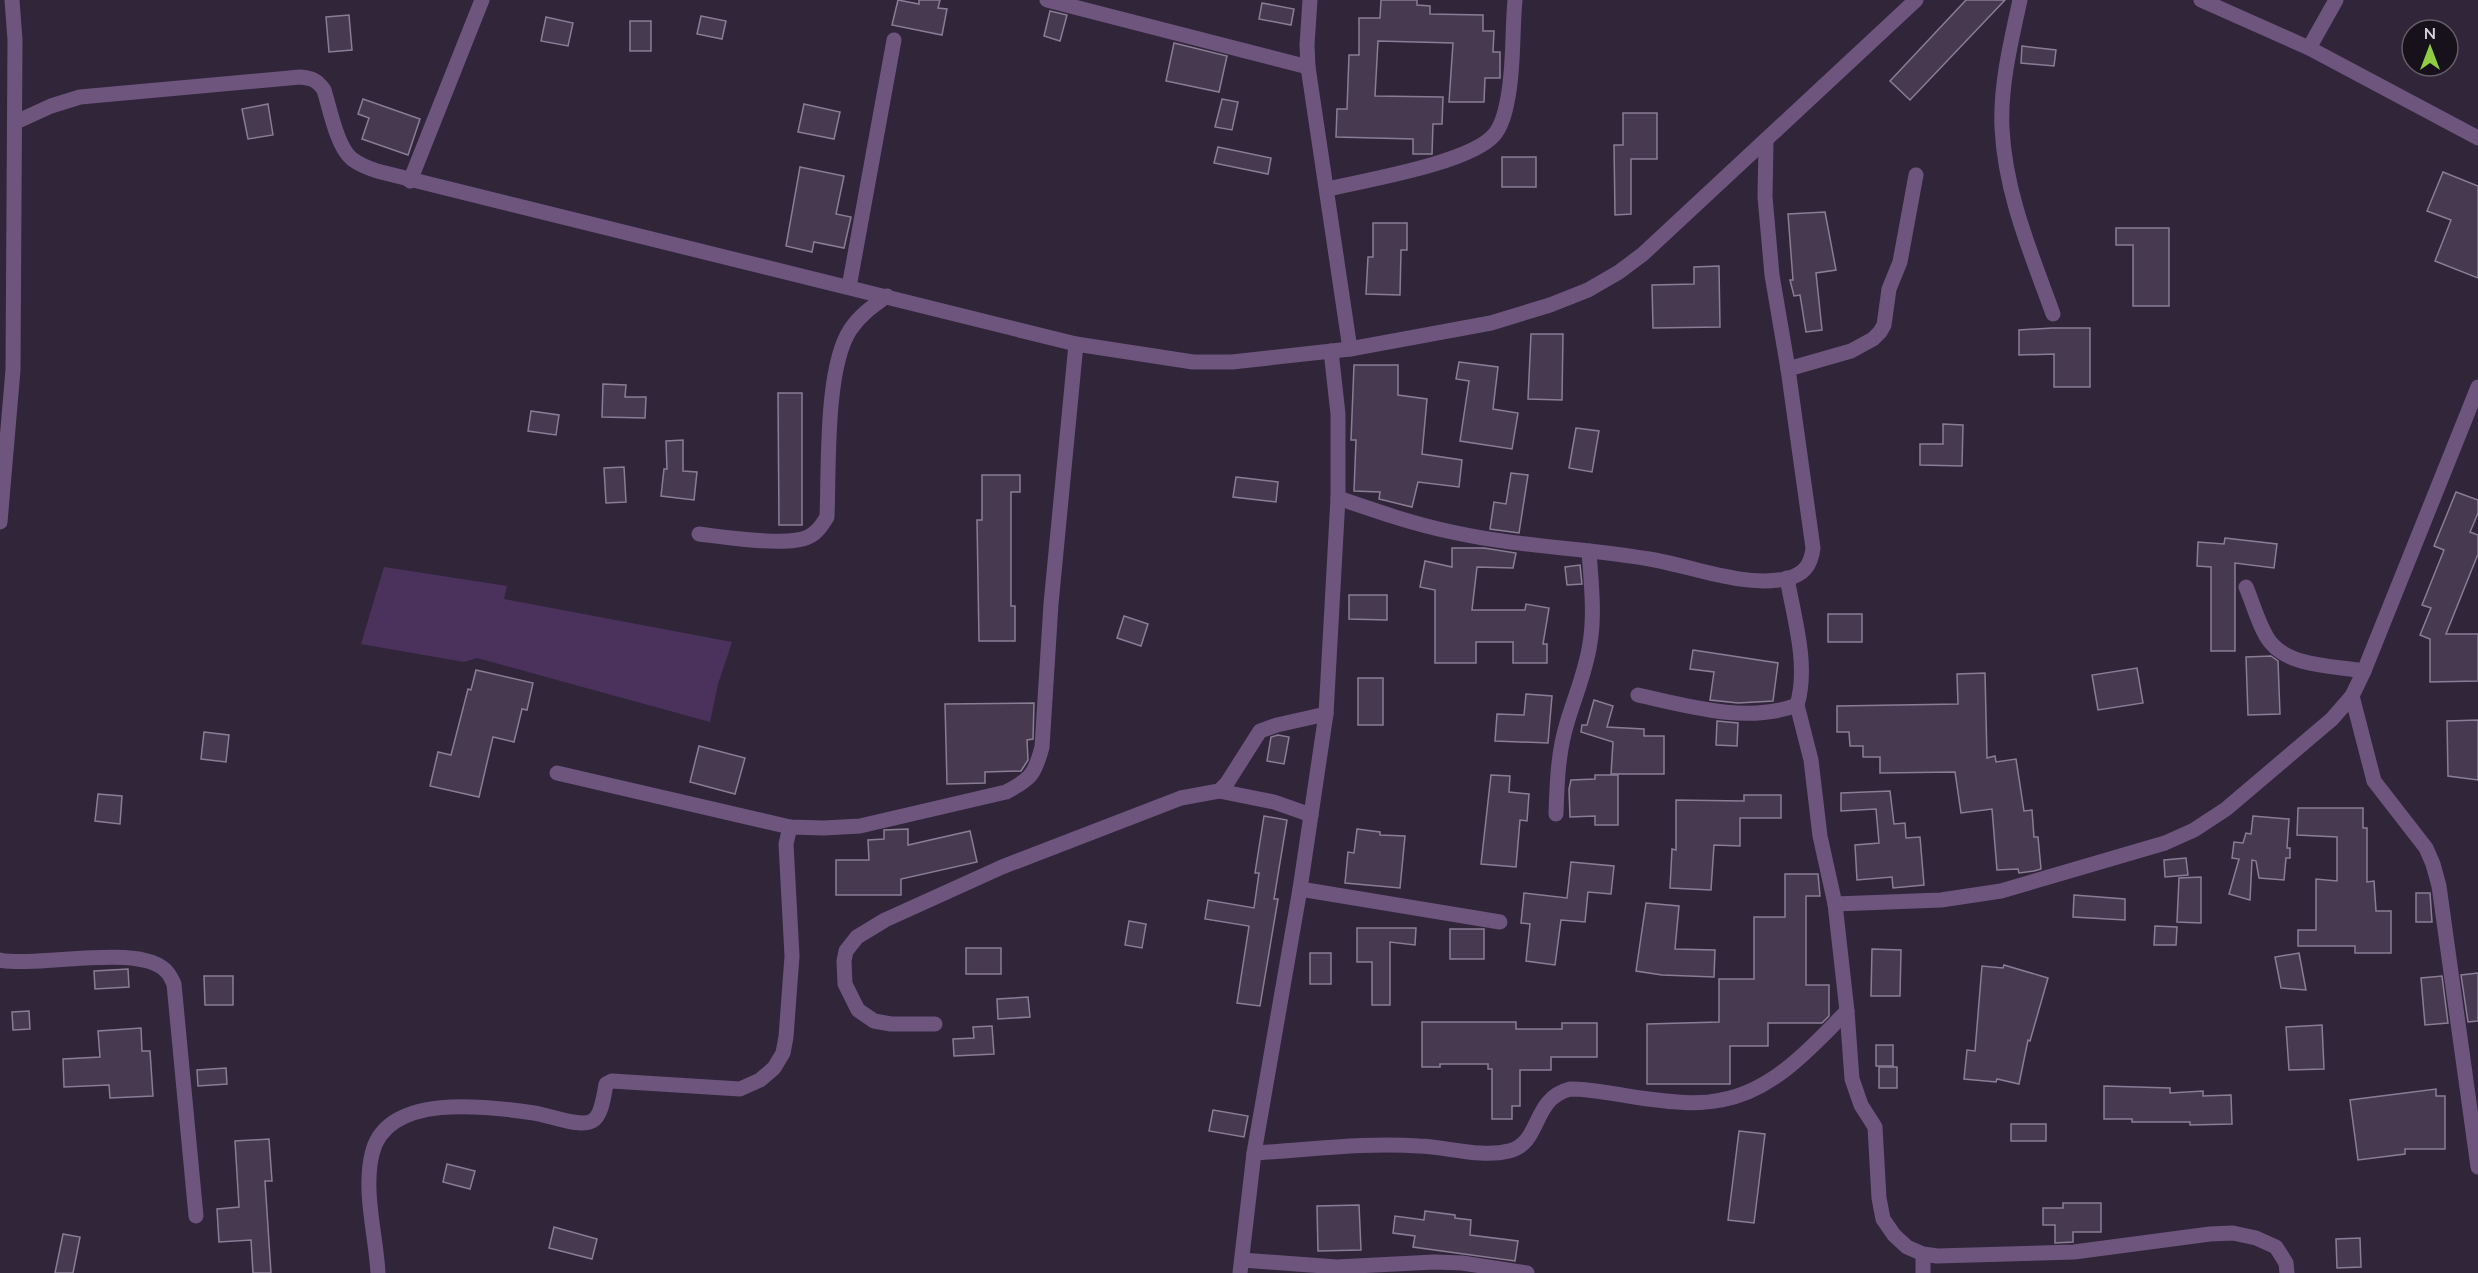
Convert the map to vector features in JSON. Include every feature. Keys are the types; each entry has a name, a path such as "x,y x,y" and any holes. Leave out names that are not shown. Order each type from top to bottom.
{"street":[{"path":"0,522 4,438 15,306 16,122 12,0"},
{"path":"410,181 482,0"},
{"path":"1047,0 1308,67"},
{"path":"1310,0 1308,67 1328,189 1350,349"},
{"path":"1328,189 1454,159 1479,147 1494,135 1503,118 1509,96 1515,0"},
{"path":"16,122 51,106 80,97 300,77 312,78 324,90 344,149 350,158 369,168 410,181 888,296 1076,344 1192,362 1232,362 1350,349 1491,323 1588,290 1619,272 1643,254 1916,0"},
{"path":"2020,0 2004,94 2002,126 2005,158 2012,197 2053,314"},
{"path":"2202,0 2308,48 2478,138"},
{"path":"2308,48 2336,0"},
{"path":"849,287 894,40"},
{"path":"1338,498 1411,522 1452,532 1542,547 1656,561 1749,579 1787,578 1803,572 1812,558 1813,548 1767,236 1766,142"},
{"path":"1788,369 1851,351 1873,339 1880,332 1884,325 1889,289 1900,262 1916,175"},
{"path":"699,534 742,539 791,540 807,538 819,530 827,517 835,366 850,330 862,314 888,296"},
{"path":"557,773 790,827 824,828 860,826 1006,792 1026,781 1037,769 1042,747 1052,604 1076,344"},
{"path":"1331,351 1338,414 1338,498 1326,714 1300,889 1254,1153 1241,1267 1434,1268 1518,1272"},
{"path":"1835,904 1941,900 2001,891 2165,843 2194,830 2226,809 2332,719 2352,696 2478,387"},
{"path":"1556,814 1558,764 1562,743 1580,687 1590,644 1592,592 1588,551"},
{"path":"1787,578 1800,657 1802,691 1797,705 1811,760 1820,836 1835,904 1852,1079 1861,1105 1875,1127 1879,1198 1883,1219 1894,1235 1907,1247 1923,1254 2074,1252 2210,1233 2233,1233 2256,1238 2276,1247 2286,1263 2287,1273"},
{"path":"2246,587 2270,642 2281,653 2302,661 2364,671"},
{"path":"1638,695 1696,708 1722,711 1769,713 1797,705"},
{"path":"2352,696 2374,781 2426,848 2439,886 2478,1167"},
{"path":"1219,791 1227,783 1260,732 1277,725 1326,714"},
{"path":"935,1024 891,1024 873,1021 858,1010 845,984 844,961 846,951 857,938 885,920 1002,867 1181,798 1219,791 1274,802 1311,815"},
{"path":"378,1273 368,1179 377,1137 392,1123 407,1116 448,1105 534,1113 584,1124 594,1121 598,1115 606,1084 612,1081 740,1089 760,1080 774,1068 783,1053 792,956 786,844 790,827"},
{"path":"1300,889 1500,922"},
{"path":"0,960 36,962 133,957 152,962 167,970 174,984 196,1216"},
{"path":"1254,1153 1389,1145 1488,1153 1510,1150 1520,1147 1527,1140 1543,1107 1550,1098 1570,1089 1679,1102 1723,1100 1746,1093 1783,1071 1805,1054 1847,1011"},
{"path":"1923,1254 1923,1273"}],"shaded area":[{"path":"384,567 507,586 504,599 732,642 718,684 710,722 477,658 464,662 361,644"}],"building":[{"path":"898,0 919,4 919,0 940,0 938,8 947,9 942,35 892,25"},
{"path":"1381,0 1417,0 1417,5 1430,6 1430,14 1483,15 1483,31 1494,31 1493,52 1500,52 1500,78 1485,78 1484,102 1449,102 1453,43 1378,41 1375,96 1443,97 1442,124 1433,124 1432,154 1413,154 1413,139 1336,137 1337,109 1347,109 1349,55 1359,55 1359,18 1380,18"},
{"path":"1966,0 2005,0 1910,100 1890,81"},
{"path":"1262,3 1294,9 1291,25 1259,19"},
{"path":"1050,11 1067,15 1060,41 1044,36"},
{"path":"349,15 352,50 329,52 326,17"},
{"path":"701,16 726,21 722,39 697,34"},
{"path":"546,17 573,23 568,46 541,41"},
{"path":"630,21 651,21 651,51 630,51"},
{"path":"1174,43 1227,56 1219,92 1166,81"},
{"path":"2022,46 2056,50 2054,66 2021,63"},
{"path":"363,99 420,119 408,155 362,139 369,118 358,114"},
{"path":"1222,99 1238,102 1232,130 1215,127"},
{"path":"268,104 273,135 248,139 242,109"},
{"path":"804,104 840,112 834,139 798,132"},
{"path":"1623,113 1657,113 1657,159 1631,159 1631,214 1615,215 1614,145 1623,145"},
{"path":"1218,147 1271,158 1268,174 1214,163"},
{"path":"1502,157 1536,157 1536,187 1502,187"},
{"path":"800,167 844,176 836,214 851,217 844,248 814,242 812,252 786,246"},
{"path":"2443,172 2478,186 2478,278 2435,261 2451,220 2427,211"},
{"path":"1825,212 1836,270 1816,273 1822,330 1806,332 1800,295 1794,296 1790,280 1793,280 1788,214"},
{"path":"1373,223 1407,223 1407,250 1401,250 1400,295 1366,294 1368,257 1373,257"},
{"path":"2116,228 2169,228 2169,306 2133,306 2133,245 2116,245"},
{"path":"1719,266 1720,327 1653,328 1652,285 1694,284 1694,267"},
{"path":"2090,328 2090,387 2054,387 2054,354 2019,355 2019,330"},
{"path":"1531,334 1563,334 1562,400 1528,399"},
{"path":"1459,362 1498,367 1493,409 1518,413 1512,449 1460,441 1469,381 1456,379"},
{"path":"1354,365 1398,365 1398,395 1427,399 1422,454 1462,460 1459,487 1418,482 1412,507 1379,499 1380,492 1354,491 1356,440 1351,440"},
{"path":"603,384 626,385 625,397 646,397 645,418 602,417"},
{"path":"778,393 802,393 802,525 779,525"},
{"path":"531,411 559,415 556,435 528,431"},
{"path":"1943,424 1963,425 1962,466 1920,465 1920,444 1943,444"},
{"path":"1576,428 1599,431 1592,472 1569,468"},
{"path":"683,440 683,471 697,472 694,500 661,496 664,469 667,469 666,441"},
{"path":"624,467 626,502 606,503 604,468"},
{"path":"1511,473 1528,475 1519,533 1490,529 1494,502 1506,504"},
{"path":"982,475 1020,475 1020,492 1011,492 1011,606 1015,606 1015,641 979,641 977,520 982,520"},
{"path":"1236,477 1278,482 1276,502 1233,497"},
{"path":"2456,492 2478,500 2478,513 2470,532 2478,535 2478,554 2446,634 2478,634 2478,681 2430,682 2430,639 2420,635 2431,608 2422,605 2444,550 2434,546"},
{"path":"2225,538 2277,544 2274,568 2235,563 2235,651 2211,651 2211,567 2197,566 2198,542 2224,544"},
{"path":"1452,548 1484,548 1516,553 1513,568 1477,567 1472,610 1525,610 1526,604 1549,608 1543,644 1547,644 1547,663 1513,663 1513,642 1476,642 1476,663 1435,663 1435,590 1420,587 1425,561 1452,567"},
{"path":"1580,565 1582,584 1567,585 1565,567"},
{"path":"1349,595 1387,595 1387,620 1349,619"},
{"path":"1828,614 1862,614 1862,642 1828,642"},
{"path":"1124,616 1148,624 1141,646 1117,638"},
{"path":"1693,650 1778,663 1773,701 1738,703 1710,700 1714,672 1690,669"},
{"path":"2271,656 2278,661 2280,714 2248,715 2246,657"},
{"path":"2137,668 2143,703 2098,710 2092,675"},
{"path":"476,670 533,683 527,710 522,709 514,742 493,737 479,797 430,786 438,752 451,755 468,689 471,690"},
{"path":"1985,673 1987,758 1995,756 1996,762 2016,759 2024,811 2032,810 2034,837 2038,837 2041,869 2034,871 2019,873 2018,869 1997,870 1992,809 1961,813 1955,772 1880,773 1880,757 1863,757 1863,746 1850,746 1849,732 1837,732 1837,706 1958,704 1957,674"},
{"path":"1358,678 1383,678 1383,725 1358,725"},
{"path":"1526,694 1552,696 1548,743 1495,741 1497,714 1524,715"},
{"path":"1594,700 1613,706 1607,727 1644,729 1644,736 1664,736 1664,774 1611,774 1613,742 1581,732 1582,725 1587,725"},
{"path":"1034,703 1033,739 1027,740 1028,760 1021,771 985,772 985,783 947,784 945,704"},
{"path":"2478,720 2478,780 2448,776 2447,721"},
{"path":"1717,721 1738,723 1737,746 1716,745"},
{"path":"204,732 229,735 226,762 201,759"},
{"path":"1278,735 1289,737 1284,764 1267,761 1271,737"},
{"path":"699,746 745,758 735,794 690,782"},
{"path":"1491,775 1510,776 1509,792 1529,794 1527,821 1520,820 1516,867 1481,864"},
{"path":"1595,775 1618,775 1618,825 1595,825 1595,816 1570,817 1571,780 1595,779"},
{"path":"1890,791 1894,824 1905,823 1906,838 1920,837 1924,885 1893,888 1892,877 1857,880 1855,845 1879,843 1876,809 1841,811 1841,793"},
{"path":"98,794 122,796 120,824 95,821"},
{"path":"1744,795 1781,795 1781,818 1740,818 1740,846 1714,845 1711,890 1670,888 1672,849 1676,850 1676,800 1744,801"},
{"path":"2298,808 2363,808 2363,828 2367,828 2367,882 2374,881 2376,911 2391,911 2391,953 2355,953 2355,946 2298,946 2298,930 2316,930 2316,879 2337,881 2337,837 2297,835"},
{"path":"1264,816 1287,820 1274,899 1278,899 1260,1006 1237,1003 1249,926 1205,919 1208,900 1254,908 1259,873 1255,873"},
{"path":"2253,816 2289,819 2287,848 2290,848 2290,858 2286,858 2284,880 2259,878 2256,861 2252,860 2250,900 2229,894 2239,859 2232,858 2234,842 2243,843 2246,833 2251,834"},
{"path":"908,829 908,845 970,831 977,862 901,879 901,895 836,895 836,860 869,860 868,840 884,839 884,830"},
{"path":"1357,829 1380,832 1380,835 1405,836 1400,888 1345,883 1348,852 1354,853"},
{"path":"2186,858 2188,875 2165,877 2164,860"},
{"path":"1571,862 1614,866 1611,894 1588,892 1585,922 1561,920 1555,965 1526,961 1530,924 1521,923 1524,893 1567,898"},
{"path":"1785,874 1818,874 1820,896 1806,896 1806,985 1829,985 1829,1016 1822,1023 1768,1023 1768,1046 1730,1046 1730,1084 1647,1084 1647,1024 1719,1022 1719,979 1754,979 1754,917 1785,917"},
{"path":"2201,877 2201,923 2177,922 2179,878"},
{"path":"2416,893 2430,893 2432,922 2416,922"},
{"path":"2074,895 2125,899 2125,920 2073,917"},
{"path":"1646,903 1679,906 1675,949 1715,950 1714,977 1662,975 1636,971"},
{"path":"1129,921 1146,924 1142,948 1125,945"},
{"path":"2155,926 2177,927 2176,945 2154,945"},
{"path":"1357,928 1416,928 1415,945 1390,942 1390,1005 1372,1005 1372,962 1357,962"},
{"path":"1450,929 1484,929 1484,959 1450,959"},
{"path":"966,948 1001,948 1001,974 966,974"},
{"path":"1872,949 1901,950 1900,996 1871,996"},
{"path":"1310,953 1331,953 1331,984 1310,984"},
{"path":"2299,953 2306,990 2281,988 2275,957"},
{"path":"2004,965 2048,978 2030,1041 2028,1040 2019,1084 1997,1079 1996,1082 1964,1079 1967,1050 1975,1051 1982,966 2003,968"},
{"path":"128,969 129,987 95,989 94,971"},
{"path":"2478,973 2478,1021 2468,1022 2461,975"},
{"path":"204,976 233,976 233,1005 205,1005"},
{"path":"2442,976 2448,1023 2425,1025 2421,978"},
{"path":"1028,997 1030,1017 998,1019 997,999"},
{"path":"29,1011 30,1029 13,1030 12,1012"},
{"path":"1422,1022 1516,1022 1516,1029 1562,1029 1562,1023 1597,1023 1597,1057 1551,1057 1551,1070 1520,1070 1520,1106 1512,1106 1512,1119 1492,1119 1492,1069 1488,1069 1488,1064 1440,1064 1440,1067 1422,1067"},
{"path":"2322,1025 2324,1069 2289,1070 2286,1027"},
{"path":"992,1026 994,1054 954,1056 953,1039 974,1038 973,1027"},
{"path":"141,1028 142,1051 150,1051 153,1096 110,1098 109,1085 64,1087 63,1059 100,1057 98,1031"},
{"path":"1876,1045 1893,1045 1893,1066 1876,1066"},
{"path":"1879,1067 1897,1067 1897,1088 1879,1088"},
{"path":"226,1068 227,1084 198,1086 197,1070"},
{"path":"2104,1086 2170,1088 2170,1093 2203,1091 2203,1096 2231,1095 2232,1124 2190,1125 2190,1122 2132,1122 2132,1119 2104,1119"},
{"path":"2436,1089 2436,1096 2445,1096 2445,1149 2405,1149 2405,1154 2358,1160 2350,1100"},
{"path":"1213,1110 1248,1116 1244,1137 1209,1131"},
{"path":"2011,1124 2046,1124 2046,1141 2011,1141"},
{"path":"1739,1131 1765,1134 1754,1223 1728,1220"},
{"path":"269,1139 272,1181 265,1181 271,1273 253,1273 251,1240 219,1242 217,1209 239,1207 235,1141"},
{"path":"447,1164 475,1171 470,1189 443,1182"},
{"path":"2063,1203 2101,1203 2101,1232 2073,1232 2073,1242 2055,1243 2055,1225 2043,1225 2043,1208 2063,1208"},
{"path":"1359,1205 1361,1250 1318,1251 1317,1206"},
{"path":"1425,1211 1455,1215 1455,1218 1471,1220 1470,1235 1518,1241 1515,1261 1413,1247 1415,1236 1393,1233 1395,1216 1424,1220"},
{"path":"554,1227 597,1239 592,1259 549,1248"},
{"path":"63,1234 80,1237 73,1273 55,1273"},
{"path":"2360,1238 2361,1267 2337,1268 2336,1239"}]}
